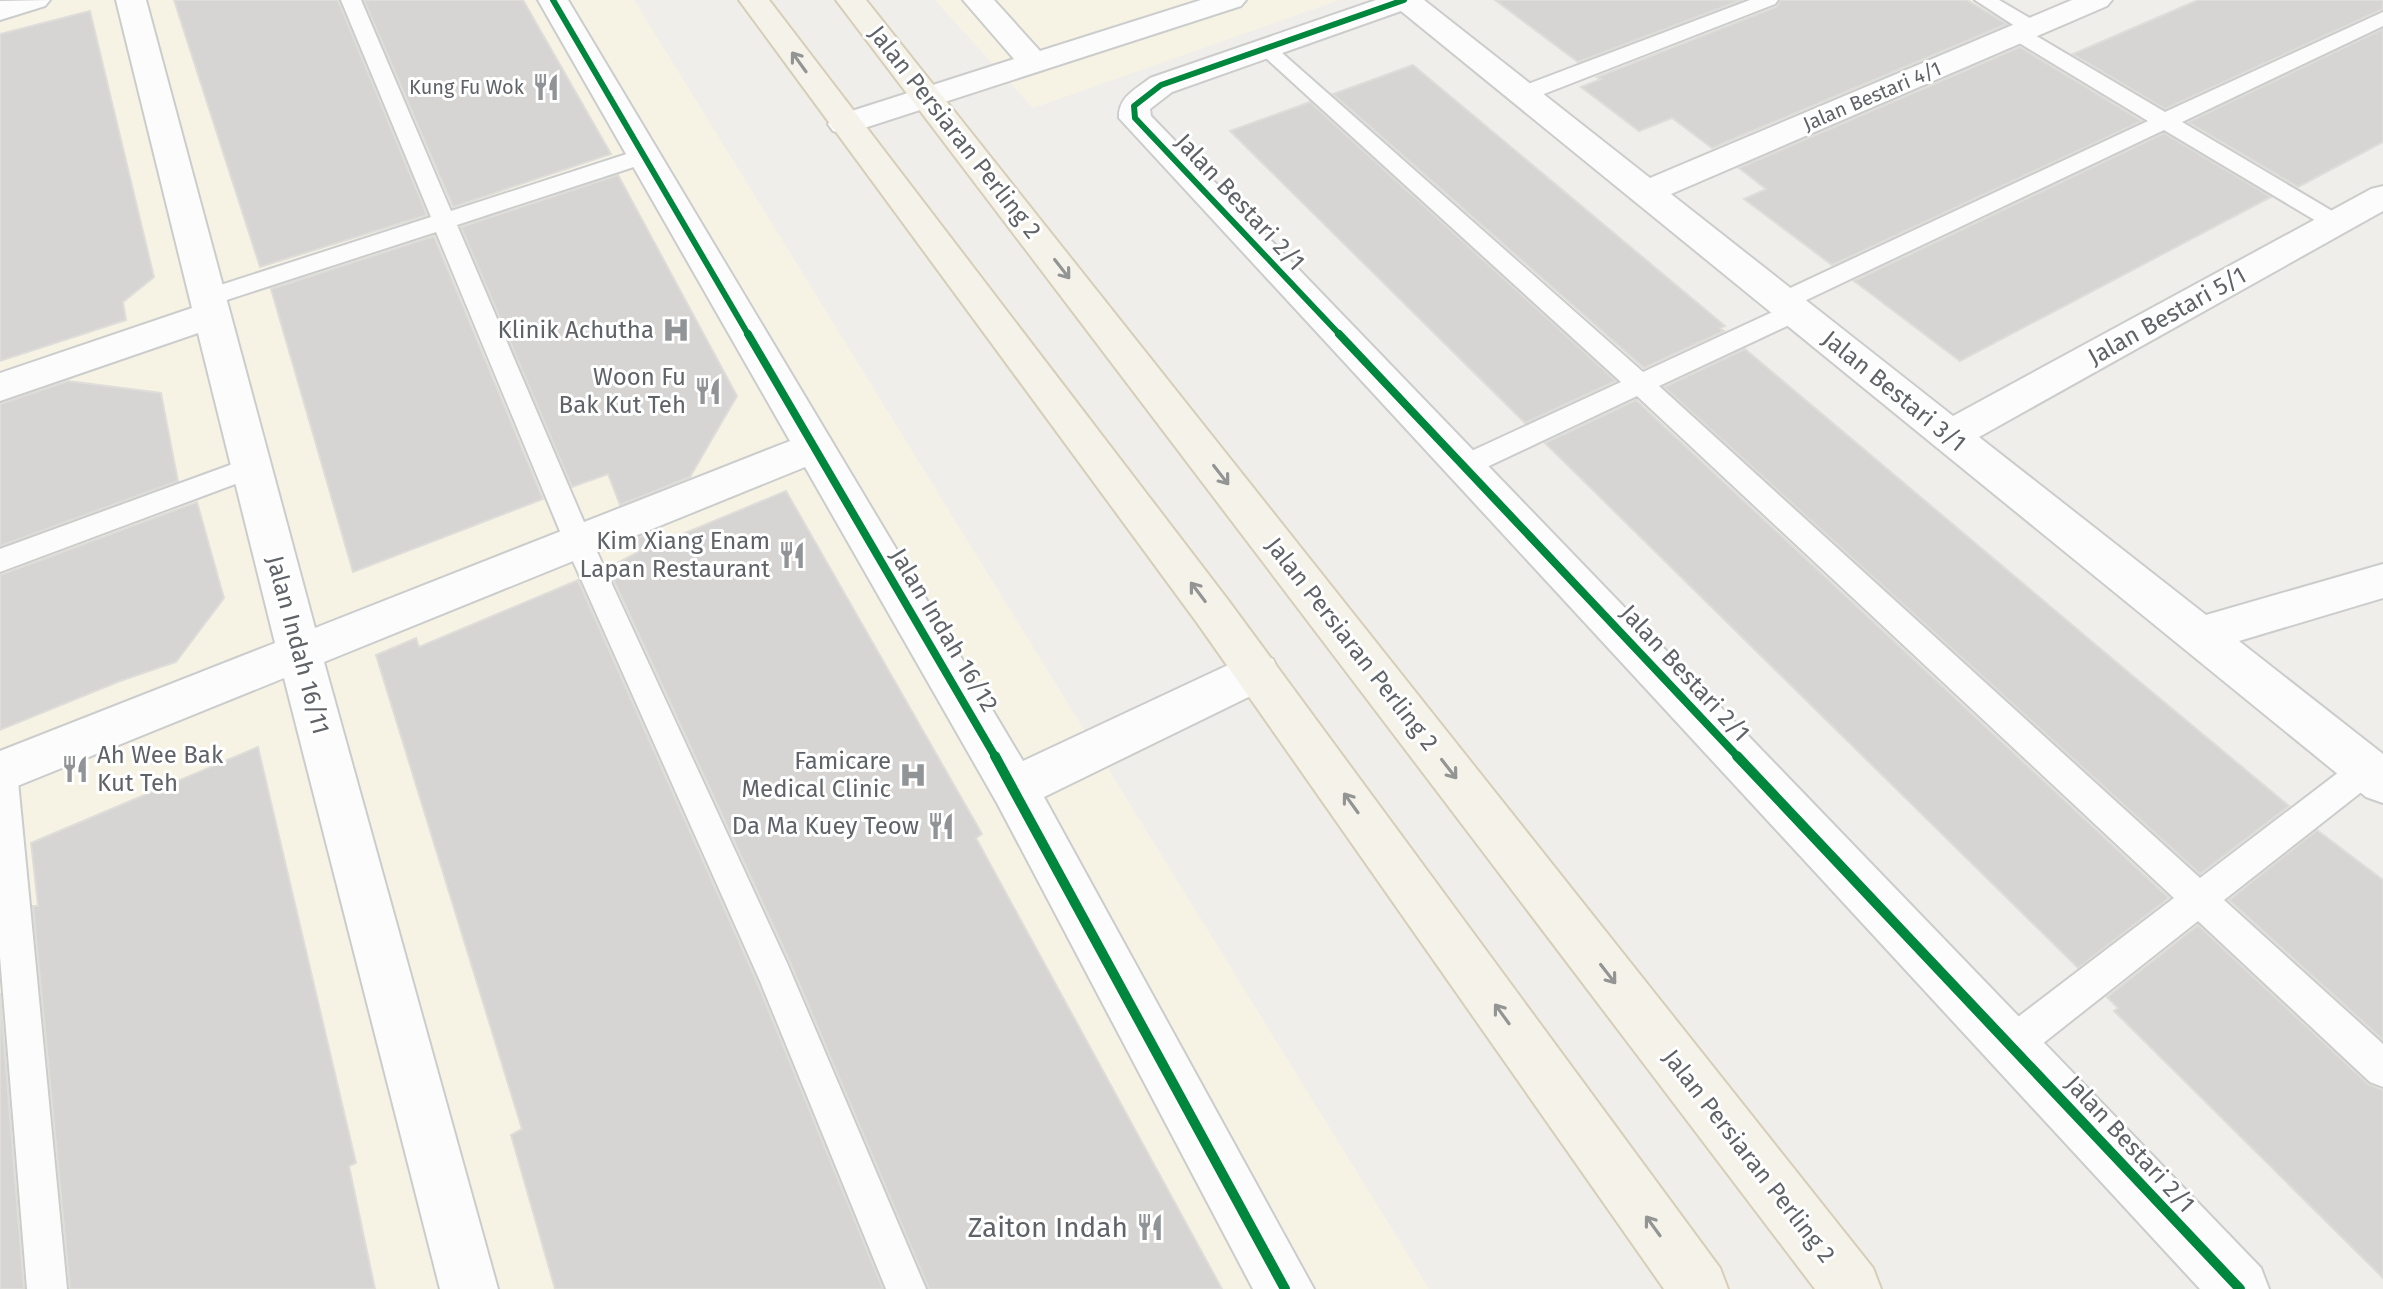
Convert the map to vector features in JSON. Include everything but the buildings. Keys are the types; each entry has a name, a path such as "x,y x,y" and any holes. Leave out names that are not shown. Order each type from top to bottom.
{"main road":[{"path":"754,0 1257,672 1699,1289"},
{"name":"Jalan Persiaran Perling 2","path":"851,0 1852,1289"}],"street":[{"path":"0,11 35,0"},
{"name":"Jalan Indah 16/11","path":"131,0 299,652 469,1289"},
{"name":"Jalan Indah 16/12","path":"553,0 1014,788 1285,1289"},
{"path":"978,0 1034,63"},
{"path":"844,124 1034,63 1196,5 1231,0"},
{"path":"1266,49 1405,0"},
{"name":"Jalan Bestari 3/1","path":"1405,0 2375,776"},
{"name":"Jalan Bestari 4/1","path":"1646,192 2097,0"},
{"name":"Jalan Bestari 2/1","path":"1266,49 1161,85 1134,106 1135,118 2240,1289"},
{"name":"Jalan Bestari 5/1","path":"1950,435 2383,197"},
{"path":"0,387 210,307"},
{"path":"1,772 813,448"},
{"path":"2199,635 2383,581"},
{"path":"1014,788 1257,672"}],"lane":[{"path":"351,0 578,541 775,975 906,1289"},
{"path":"1523,94 1768,0"},
{"path":"1985,0 2026,31 2164,121 2336,223"},
{"path":"1462,467 1640,384 2164,121 2383,18"},
{"path":"1266,49 1640,384 2383,1069"},
{"path":"210,307 446,222 644,156"},
{"path":"0,561 252,467"},
{"path":"1,772 47,1289"},
{"path":"2010,1046 2198,901 2375,776"}],"shaded area":[{"path":"0,0 634,0 1429,1289 0,1289"},
{"path":"935,0 1339,0 1033,108"}],"cycle path":[{"path":"553,0 1014,788 1285,1289"},
{"path":"1404,0 1161,85 1134,106 1135,118 2240,1289"}],"place":[{"name":"Kung Fu Wok","path":"546,87"},
{"name":"Klinik Achutha","path":"676,330"},
{"name":"Woon Fu Bak Kut Teh","path":"708,391"},
{"name":"Kim Xiang Enam Lapan Restaurant","path":"792,555"},
{"name":"Ah Wee Bak Kut Teh","path":"75,769"},
{"name":"Famicare Medical Clinic","path":"913,775"},
{"name":"Da Ma Kuey Teow","path":"941,826"},
{"name":"Zaiton Indah","path":"1150,1227"}]}
